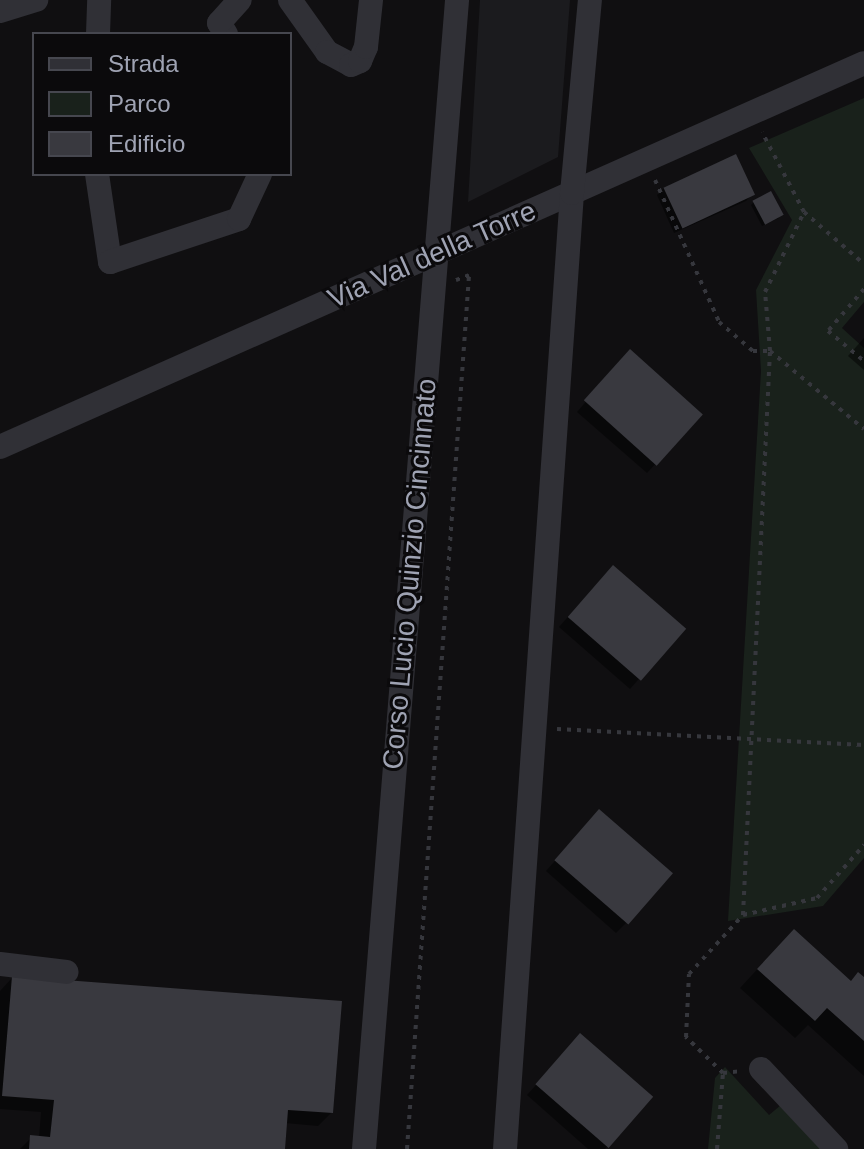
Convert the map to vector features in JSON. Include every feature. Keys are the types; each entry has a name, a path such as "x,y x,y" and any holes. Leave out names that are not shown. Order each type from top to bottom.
{"street":[{"path":"0,11 36,0"},
{"path":"98,32 99,0"},
{"path":"225,32 219,23 240,0"},
{"path":"290,0 327,52 351,65 360,61 366,47 371,0"},
{"name":"Corso Lucio Quinzio Cincinnato","path":"364,1149 457,0"},
{"path":"505,1149 572,193 590,0"},
{"name":"Via Val della Torre","path":"0,447 864,63"},
{"path":"97,176 110,262 239,219 259,176"},
{"path":"0,964 67,972"},
{"path":"761,1069 836,1149"}],"path":[{"path":"752,113 804,212 864,264"},
{"path":"645,160 719,322 753,351 770,351 864,429"},
{"path":"743,915 770,351 765,292 804,212"},
{"path":"864,289 828,331 864,361"},
{"path":"534,727 864,745"},
{"path":"717,1149 723,1073 686,1037 689,974 743,915 817,898 864,845"}],"shaded area":[{"path":"480,0 570,0 558,157 468,202"}],"green space":[{"path":"864,98 864,302 842,328 864,348 864,858 823,906 728,921 761,371 756,290 792,220 749,148"},
{"path":"725,1067 769,1115 781,1105 821,1149 708,1149 715,1078"}],"building":[{"path":"736,154 755,195 683,229 663,188"},
{"path":"771,191 784,215 765,225 752,201"},
{"path":"630,349 703,415 657,466 584,400"},
{"path":"613,565 686,629 641,681 568,617"},
{"path":"599,809 673,873 628,925 554,860"},
{"path":"794,929 851,981 858,972 864,977 864,1041 827,1008 815,1021 757,969"},
{"path":"12,976 342,1001 333,1113 288,1110 285,1149 29,1149 30,1135 50,1137 54,1100 2,1096"},
{"path":"580,1033 653,1097 609,1148 535,1084"}]}
